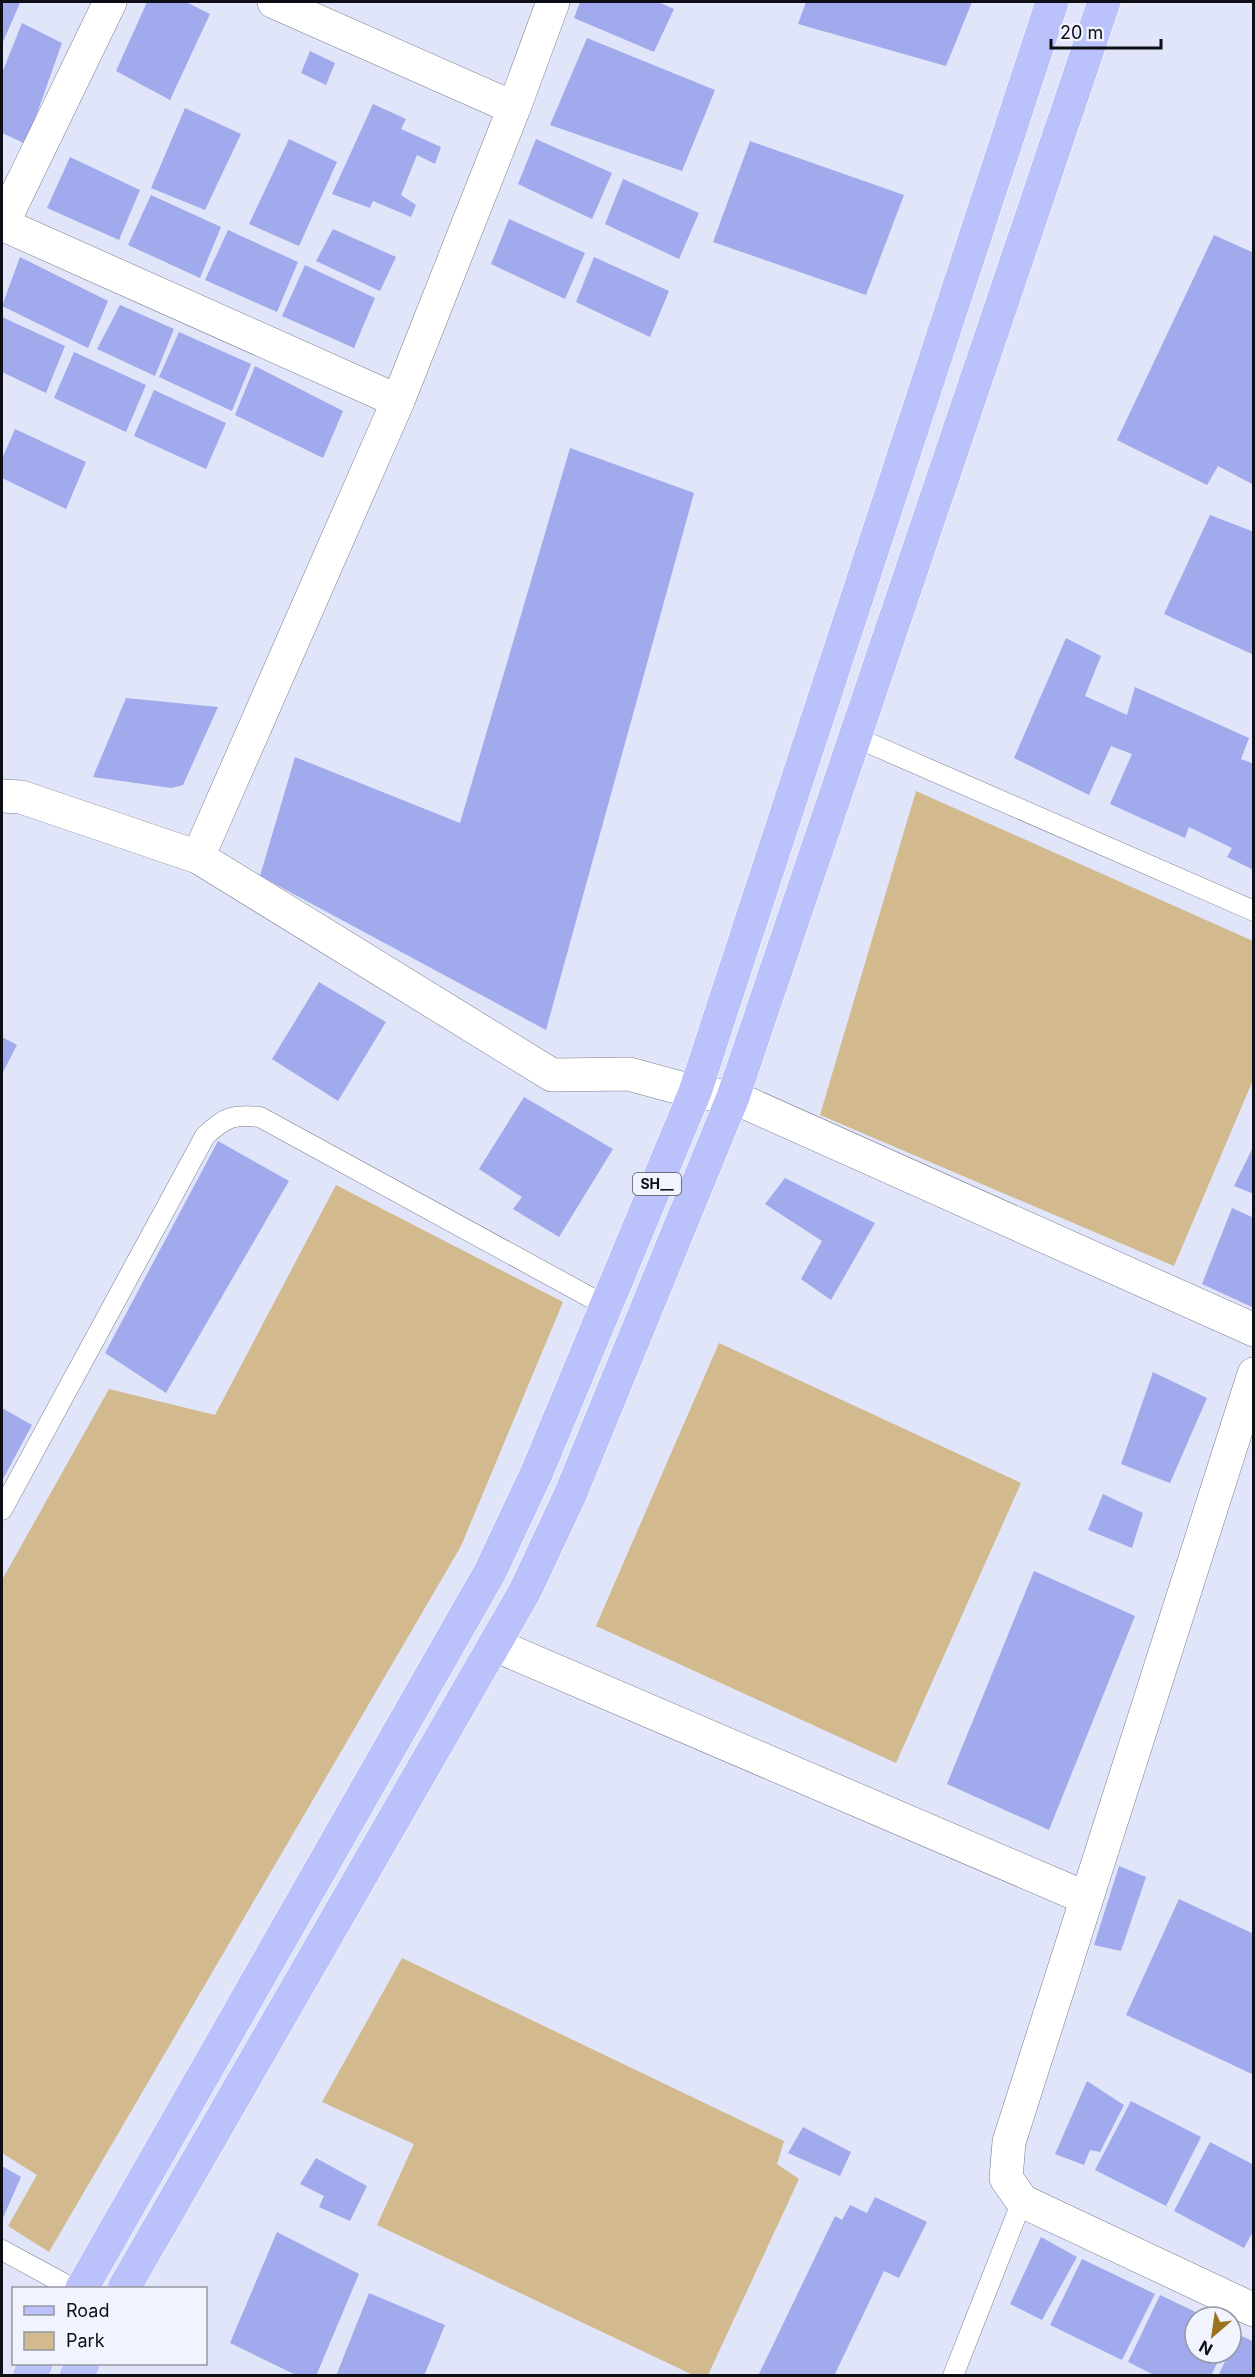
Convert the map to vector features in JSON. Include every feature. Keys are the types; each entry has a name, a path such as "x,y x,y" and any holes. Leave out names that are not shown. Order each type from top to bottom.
{"main road":[{"name":"SH__","path":"83,2287 490,1572 537,1472 695,1092 1052,2"},
{"path":"125,2287 495,1645 525,1591 570,1495 733,1097 1104,2"}],"street":[{"path":"109,2 2,224 398,401"},
{"path":"273,2 514,108"},
{"path":"198,857 398,401 514,108 553,2"},
{"path":"2,796 21,797 198,857 552,1075 629,1074 695,1092 733,1097 1254,1330"},
{"path":"1254,1374 1009,2142 1006,2178 1022,2201 1254,2310"},
{"path":"495,1645 1086,1898"}],"lane":[{"path":"855,737 1254,911"},
{"path":"2,1510 205,1136 219,1123 237,1115 260,1117 606,1306"},
{"path":"953,2376 1022,2201"},
{"path":"2,2250 68,2287"}],"green space":[{"path":"916,791 1253,941 1253,1080 1174,1266 820,1115"},
{"path":"336,1185 563,1302 461,1546 49,2252 8,2226 37,2175 2,2153 2,1580 109,1389 215,1415"},
{"path":"719,1343 1021,1483 896,1763 596,1626"},
{"path":"402,1958 784,2141 777,2164 799,2179 708,2375 693,2375 377,2225 414,2144 322,2102"}],"building":[{"path":"2,2 20,3 2,44"},
{"path":"147,2 186,2 210,14 170,100 116,71"},
{"path":"580,2 658,2 674,9 654,52 574,18"},
{"path":"806,2 972,2 946,66 798,24"},
{"path":"22,23 62,43 26,144 2,133 2,73"},
{"path":"587,38 715,90 682,171 550,125"},
{"path":"310,51 335,63 326,85 301,73"},
{"path":"373,104 406,119 401,129 441,147 435,164 417,155 401,195 416,205 411,217 373,201 370,208 332,194"},
{"path":"185,108 241,134 205,210 151,188"},
{"path":"289,139 337,162 299,246 249,224"},
{"path":"536,139 612,173 592,219 518,184"},
{"path":"750,141 904,195 866,295 713,242"},
{"path":"70,157 140,190 119,240 47,208"},
{"path":"623,179 699,213 679,259 605,224"},
{"path":"151,195 221,227 200,278 128,245"},
{"path":"509,219 585,253 565,299 491,264"},
{"path":"333,229 396,257 380,291 316,261"},
{"path":"228,230 298,262 277,312 205,280"},
{"path":"1214,235 1254,253 1254,485 1218,466 1207,485 1117,440"},
{"path":"20,257 108,301 88,348 2,306"},
{"path":"594,257 669,291 650,337 576,302"},
{"path":"305,265 375,298 354,348 282,316"},
{"path":"120,305 174,329 155,376 97,349"},
{"path":"2,317 65,346 46,393 2,372"},
{"path":"179,332 251,364 232,411 159,377"},
{"path":"74,352 146,385 126,432 54,398"},
{"path":"255,366 343,411 323,458 235,415"},
{"path":"154,390 226,423 206,469 134,436"},
{"path":"15,429 86,462 66,509 2,478 2,459"},
{"path":"570,448 694,493 546,1030 260,876 295,757 460,823"},
{"path":"1210,515 1254,532 1254,655 1164,614"},
{"path":"1066,638 1101,656 1085,696 1127,715 1135,687 1249,738 1241,759 1254,764 1254,870 1227,857 1232,848 1189,827 1185,838 1110,804 1132,754 1111,746 1089,795 1014,758"},
{"path":"126,698 218,707 183,785 171,788 93,777"},
{"path":"319,982 386,1022 338,1101 272,1059"},
{"path":"2,1037 17,1045 2,1074"},
{"path":"524,1097 613,1149 559,1237 513,1209 522,1197 479,1169"},
{"path":"218,1141 289,1181 166,1393 105,1353"},
{"path":"1254,1145 1254,1194 1234,1186"},
{"path":"785,1178 875,1223 831,1300 801,1279 822,1241 765,1204"},
{"path":"1232,1208 1254,1218 1254,1308 1202,1284"},
{"path":"1153,1372 1207,1398 1170,1483 1121,1464"},
{"path":"2,1408 32,1425 2,1481"},
{"path":"1103,1494 1143,1513 1132,1548 1088,1530"},
{"path":"1034,1571 1135,1616 1049,1830 947,1784"},
{"path":"1119,1866 1146,1877 1121,1951 1094,1945"},
{"path":"1179,1899 1254,1934 1254,2075 1126,2015"},
{"path":"1087,2081 1124,2105 1100,2152 1090,2150 1084,2165 1055,2154"},
{"path":"1131,2101 1201,2137 1166,2206 1095,2170"},
{"path":"803,2127 851,2152 840,2176 788,2153"},
{"path":"1210,2142 1254,2165 1254,2230 1244,2248 1174,2211"},
{"path":"316,2158 367,2186 350,2221 319,2207 324,2196 300,2184"},
{"path":"2,2166 21,2177 2,2220"},
{"path":"875,2197 927,2222 899,2278 884,2271 834,2376 758,2376 835,2216 842,2220 850,2205 867,2213"},
{"path":"277,2232 359,2274 316,2376 298,2376 230,2343"},
{"path":"1041,2237 1077,2257 1042,2320 1010,2304"},
{"path":"1082,2259 1155,2294 1122,2360 1050,2325"},
{"path":"369,2293 445,2325 424,2376 336,2376"},
{"path":"1160,2295 1183,2306 1183,2365 1216,2365 1211,2376 1156,2376 1128,2362"},
{"path":"1243,2336 1254,2342 1254,2376 1218,2376 1223,2365 1243,2365"}]}
